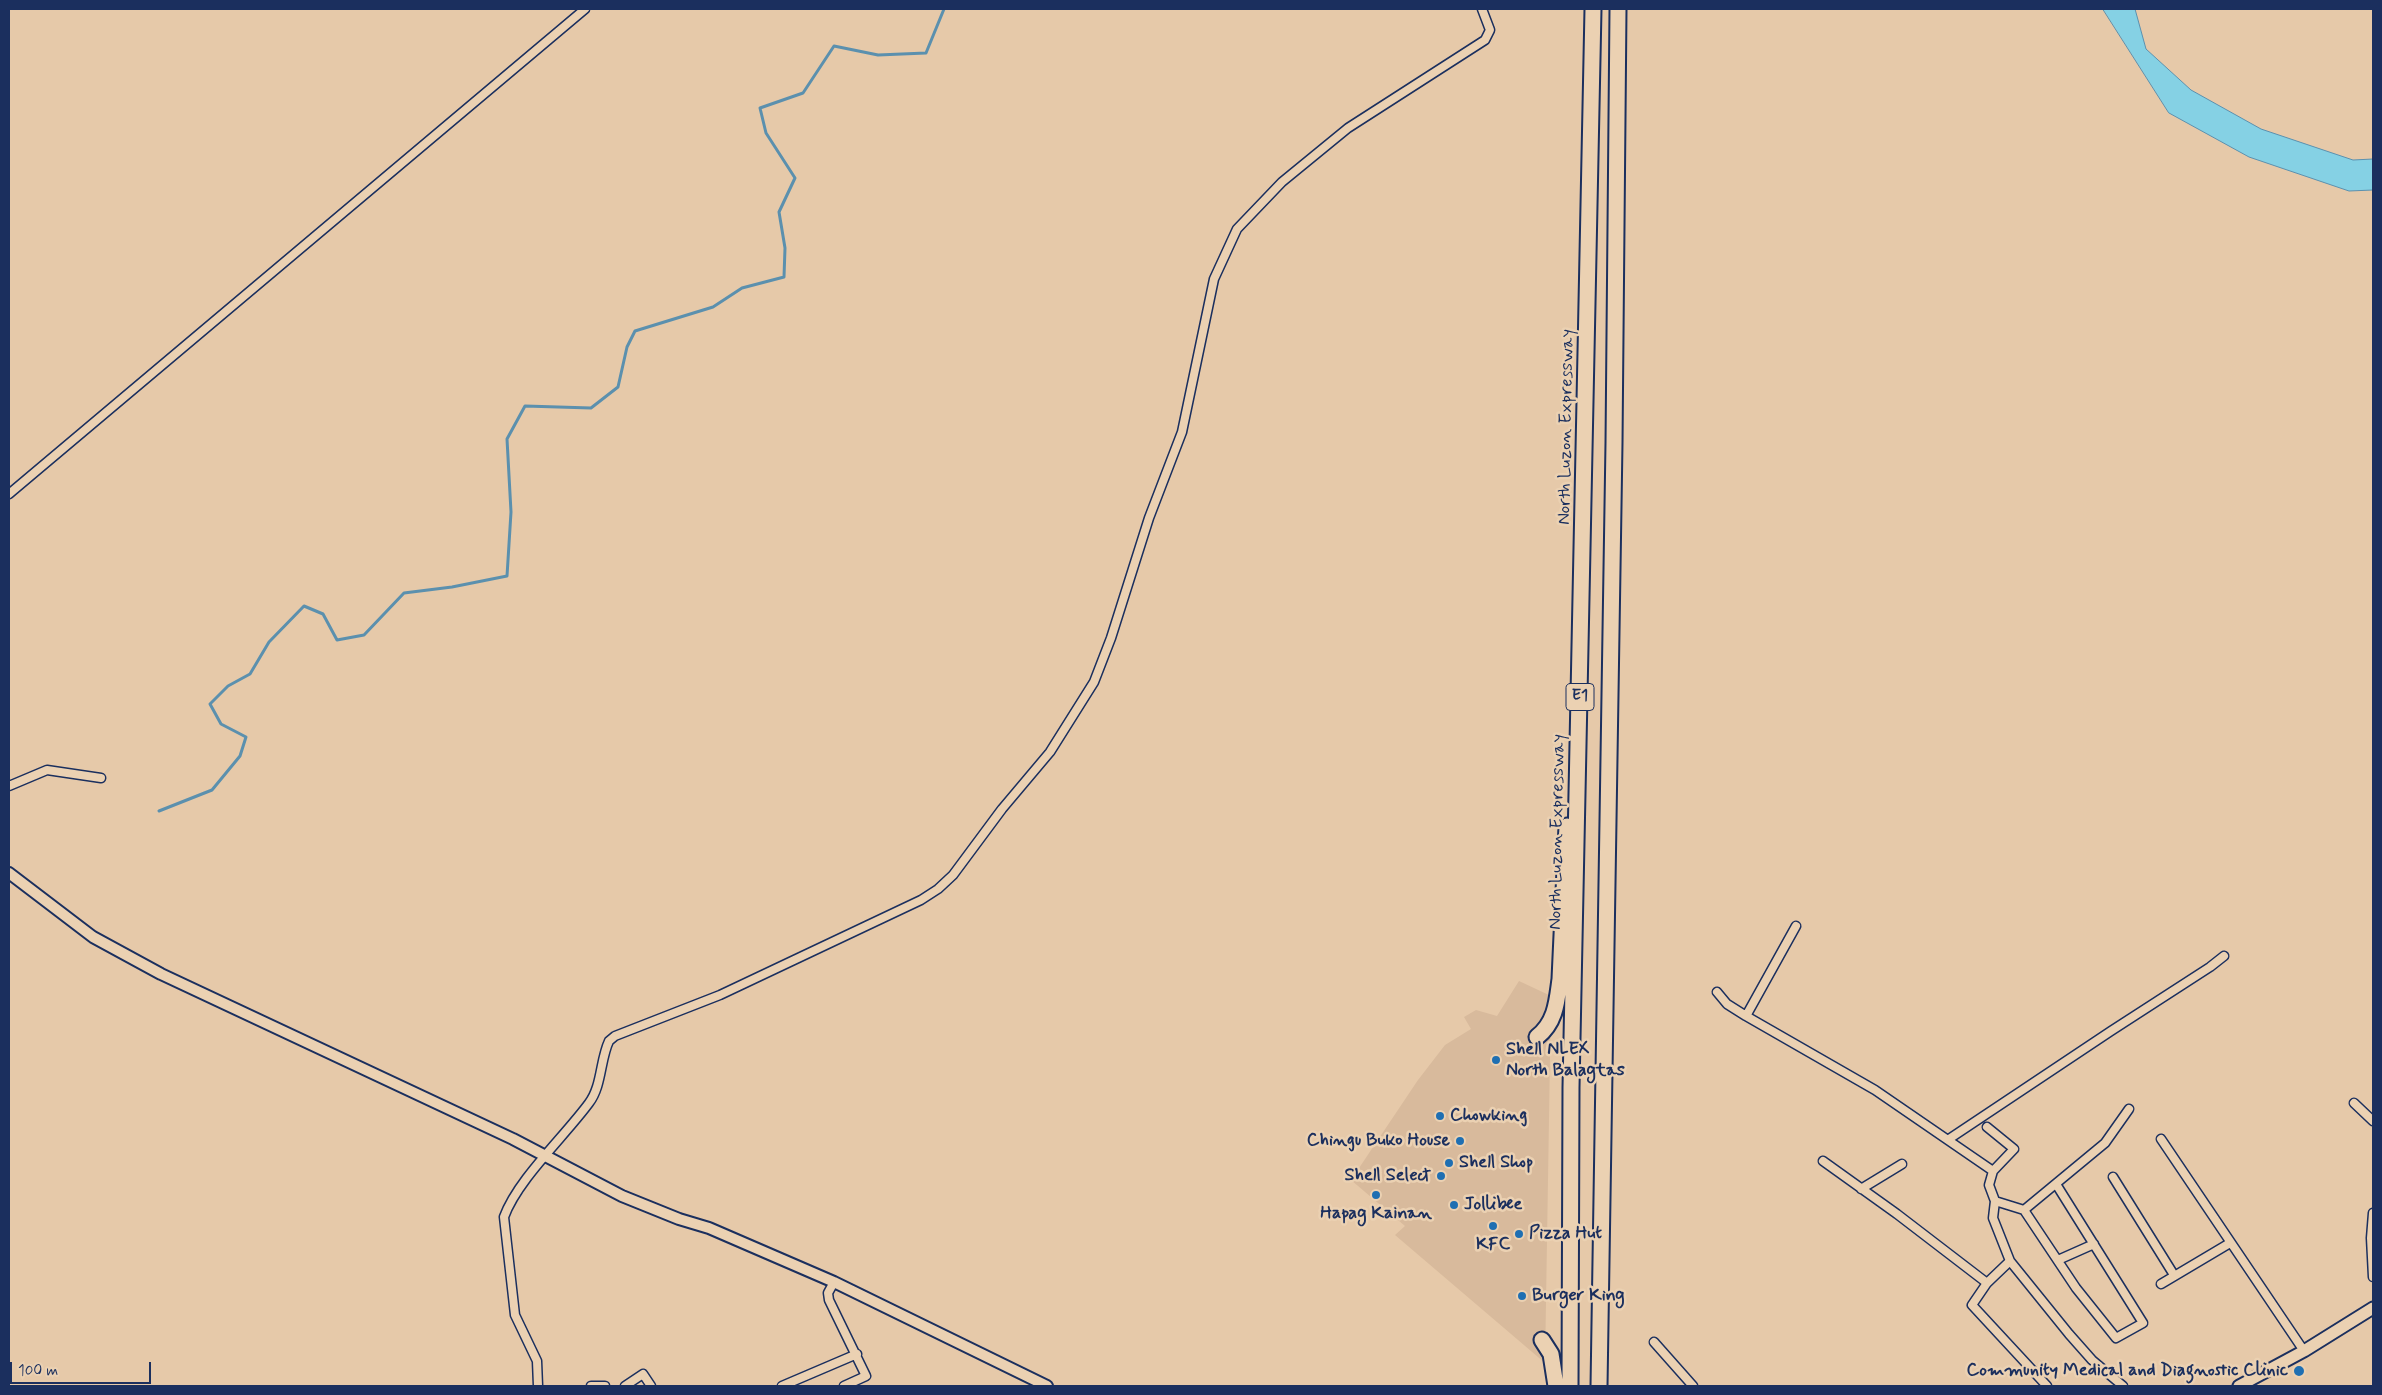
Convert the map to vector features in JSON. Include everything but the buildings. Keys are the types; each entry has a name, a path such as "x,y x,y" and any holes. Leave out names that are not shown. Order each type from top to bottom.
{"highway":[{"name":"North Luzon Expressway","path":"1570,1386 1571,1087 1593,9"},
{"name":"E1","path":"1598,1386 1614,453 1618,9"},
{"path":"1537,1037 1546,1030 1554,1017 1557,1002 1563,921 1568,794 1579,724"},
{"path":"1542,1340 1551,1354 1556,1386"}],"main road":[{"path":"2240,1386 2304,1351 2373,1308"}],"street":[{"path":"9,494 585,9"},
{"path":"538,1386 537,1360 515,1315 504,1217 508,1207 544,1157 590,1102 608,1044 612,1038 720,996 921,900 938,889 953,874 1002,809 1050,752 1094,682 1111,638 1149,518 1182,432 1214,278 1237,229 1282,182 1348,128 1485,40 1490,30 1482,9"},
{"path":"9,786 47,770 101,778"},
{"path":"9,873 93,936 132,959 264,1024 513,1139 544,1157 622,1196 679,1220 709,1228 834,1282 1047,1386"},
{"path":"1746,1016 1796,926"},
{"path":"1949,1139 2224,956"},
{"path":"1717,992 1727,1004 1875,1090 1993,1171"},
{"path":"2354,1103 2373,1121"},
{"path":"2024,1210 2105,1143 2129,1108"},
{"path":"1988,1127 2014,1149 1993,1171 1989,1185 1994,1201 1993,1218 2010,1261 2081,1347 2123,1386"},
{"path":"2161,1139 2304,1351"},
{"path":"1822,1161 1987,1283"},
{"path":"1861,1189 1902,1164"},
{"path":"2113,1177 2174,1275"},
{"path":"1994,1201 2024,1210 2076,1288 2116,1338 2143,1323 2056,1184"},
{"path":"2373,1213 2371,1238 2373,1277"},
{"path":"2161,1284 2230,1243"},
{"path":"2058,1260 2094,1244"},
{"path":"2010,1261 1987,1283 1972,1305 2047,1386"},
{"path":"834,1282 828,1293 829,1300 857,1354 866,1376 844,1386"},
{"path":"1654,1342 1693,1386"},
{"path":"782,1386 857,1354"},
{"path":"624,1386 643,1374 651,1386"},
{"path":"590,1386 604,1386"}],"shaded area":[{"name":"Shell NLEX North Balagtas","path":"1519,981 1551,996 1545,1363 1395,1235 1405,1226 1351,1180 1418,1080 1445,1045 1471,1029 1464,1017 1476,1010 1497,1016"}],"water":[{"path":"2103,9 2135,9 2146,49 2191,90 2261,129 2353,160 2373,159 2373,190 2349,191 2249,157 2169,113"}],"waterway":[{"path":"159,811 212,790 240,756 246,737 221,724 210,704 228,686 250,674 269,642 304,606 323,614 337,640 364,635 404,593 452,587 507,576 511,512 507,439 525,406 591,408 618,387 627,347 635,331 713,307 742,288 784,277 785,248 779,212 795,178 766,133 760,108 803,93 834,46 878,55 926,53 944,9"}],"place":[{"name":"Shell NLEX North Balagtas","path":"1496,1060"},
{"name":"Chowking","path":"1440,1116"},
{"name":"Chingu Buko House","path":"1460,1141"},
{"name":"Shell Shop","path":"1449,1163"},
{"name":"Shell Select","path":"1441,1176"},
{"name":"Hapag Kainan","path":"1376,1195"},
{"name":"Jollibee","path":"1454,1205"},
{"name":"KFC","path":"1493,1226"},
{"name":"Pizza Hut","path":"1519,1234"},
{"name":"Burger King","path":"1522,1296"},
{"name":"Community Medical and Diagnostic Clinic","path":"2299,1371"}]}
